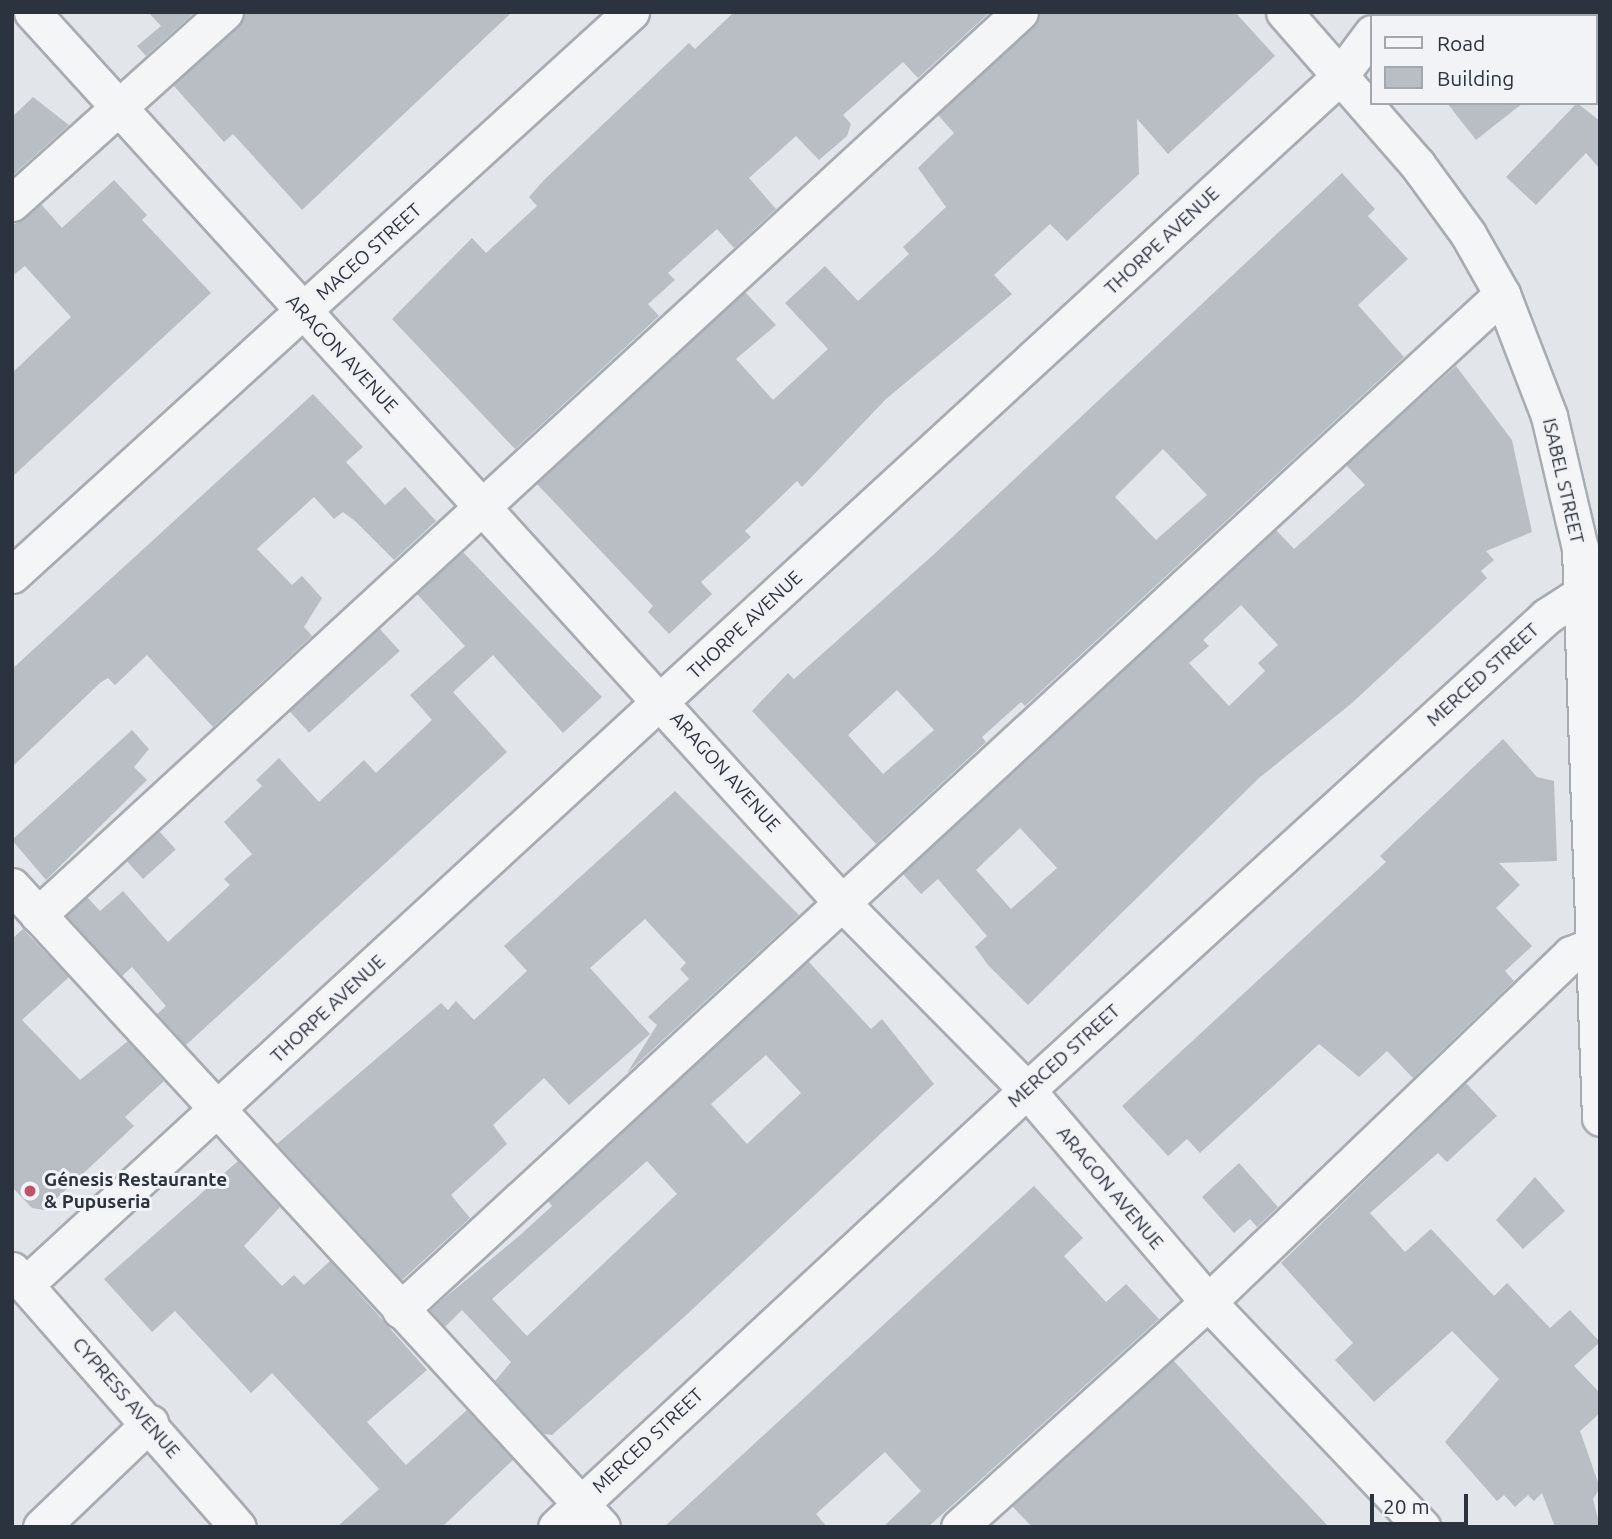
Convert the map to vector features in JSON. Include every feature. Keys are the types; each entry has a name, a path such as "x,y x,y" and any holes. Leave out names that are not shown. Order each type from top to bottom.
{"street":[{"name":"ARAGON AVENUE","path":"32,12 302,313 481,504 845,905 1027,1090 1208,1302 1422,1527"},
{"path":"12,203 225,12"},
{"name":"MACEO STREET","path":"12,575 631,12"},
{"path":"38,915 481,504 1020,12"},
{"name":"ISABEL STREET","path":"1284,12 1417,164 1502,295 1549,416 1580,548 1579,595 1597,944 1600,1118"},
{"name":"THORPE AVENUE","path":"19,1277 218,1110 1339,77 1370,36"},
{"path":"400,1310 845,905 1502,295"},
{"name":"MERCED STREET","path":"580,1519 1027,1090 1547,616 1579,595"},
{"path":"12,886 400,1310 580,1519"},
{"path":"959,1527 1208,1302 1571,954 1597,944"},
{"name":"CYPRESS AVENUE","path":"19,1277 150,1423 238,1527"},
{"path":"41,1527 150,1423"}],"building":[{"path":"148,12 195,12 146,56 137,46 161,26"},
{"path":"245,12 512,12 302,210 233,134 224,142 173,85 238,27"},
{"path":"734,12 989,13 918,78 903,62 843,115 851,124 847,136 819,160 796,136 749,178 776,209 734,248 717,229 668,273 675,280 648,304 659,316 515,449 392,319 472,238 486,253 537,206 529,197 544,180 689,43 695,49"},
{"path":"1042,12 1235,12 1275,56 1168,154 1137,119 1139,174 1067,241 1050,224 994,275 1012,294 886,399 802,487 797,481 745,531 751,537 701,582 712,594 669,634 648,612 653,606 537,484 745,292 776,325 736,359 773,400 828,349 785,303 825,266 858,301 909,254 903,247 946,207 918,168 954,133 938,115"},
{"path":"33,97 69,125 12,176 12,117"},
{"path":"1449,105 1520,105 1476,140"},
{"path":"1575,105 1580,105 1600,121 1600,169 1586,153 1536,205 1506,177"},
{"path":"1342,173 1375,209 1368,216 1408,259 1358,305 1404,357 1025,706 1021,702 982,737 986,742 876,844 752,711 788,673 794,679 932,556","holes":["1163,449 1207,495 1156,540 1115,497","897,690 934,730 883,774 848,735"]},
{"path":"114,180 147,215 142,220 211,293 12,477 12,373 71,317 25,266 12,276 12,226 41,204 62,228"},
{"path":"1456,366 1512,440 1532,532 1486,551 1494,560 1481,571 1487,578 1352,703 1259,778 1028,1005 988,965 975,947 987,936 938,879 921,894 903,874 1276,530 1294,549 1365,485 1346,465","holes":["1241,605 1278,645 1258,663 1265,671 1229,706 1189,663 1209,646 1203,640","1020,828 1057,868 1011,909 976,870"]},
{"path":"313,394 363,447 346,462 385,505 405,487 436,521 394,560 355,521 343,512 334,519 314,497 257,549 292,585 302,576 322,598 304,627 312,636 213,727 147,655 115,685 108,678 100,683 12,767 12,669"},
{"path":"463,552 602,697 563,733 493,655 453,692 507,752 186,1045 157,1014 166,1006 132,967 122,976 67,916 87,897 100,911 123,891 168,942 230,885 224,879 252,854 224,822 262,786 256,780 279,758 319,802 364,760 376,773 432,720 410,695 465,646 417,594"},
{"path":"379,628 400,651 309,733 288,710"},
{"path":"132,730 149,749 134,767 147,780 46,880 12,840"},
{"path":"1503,739 1537,777 1554,781 1557,861 1499,863 1520,885 1496,908 1532,946 1505,971 1514,981 1413,1078 1387,1051 1359,1077 1319,1044 1200,1153 1187,1139 1168,1156 1122,1106 1386,862 1380,856"},
{"path":"675,791 799,915 627,1073 657,1025 648,1017 689,979 680,969 686,963 645,919 590,968 650,1034 569,1105 544,1078 493,1125 507,1144 451,1195 470,1218 402,1280 277,1144 441,1003 448,1010 456,1001 474,1020 527,971 504,946"},
{"path":"159,831 176,850 143,879 126,860"},
{"path":"23,929 69,977 22,1020 80,1080 128,1041 164,1081 125,1117 134,1126 44,1210 32,1208 12,1187 12,939"},
{"path":"808,961 871,1029 882,1019 934,1084 683,1318 552,1435 544,1434 495,1381 511,1362 462,1310 445,1327 430,1310 552,1206 548,1201","holes":["766,1055 801,1093 747,1144 711,1104","647,1161 677,1194 527,1336 492,1299"]},
{"path":"1466,1083 1497,1116 1447,1162 1438,1153 1370,1213 1405,1252 1431,1229 1494,1296 1507,1283 1550,1328 1570,1310 1600,1342 1574,1366 1600,1393 1600,1413 1580,1431 1600,1488 1593,1499 1600,1527 1555,1527 1542,1493 1534,1501 1528,1495 1515,1507 1504,1495 1497,1501 1445,1442 1499,1379 1452,1331 1374,1402 1335,1360 1353,1343 1281,1263"},
{"path":"238,1161 280,1207 244,1246 282,1286 294,1275 304,1285 330,1261 427,1370 367,1422 406,1465 467,1410 513,1460 442,1527 337,1527 379,1489 272,1373 251,1393 175,1311 152,1332 104,1279"},
{"path":"1239,1163 1278,1207 1257,1227 1250,1219 1234,1233 1202,1197"},
{"path":"1535,1177 1565,1211 1523,1249 1496,1220"},
{"path":"1034,1186 1083,1238 1064,1256 1106,1302 1126,1284 1159,1319 928,1527 883,1527 921,1491 885,1452 816,1514 827,1527 664,1527"},
{"path":"1173,1360 1329,1527 1032,1527 1012,1506"}],"place":[{"name":"Génesis Restaurante & Pupuseria","path":"30,1191"}]}
